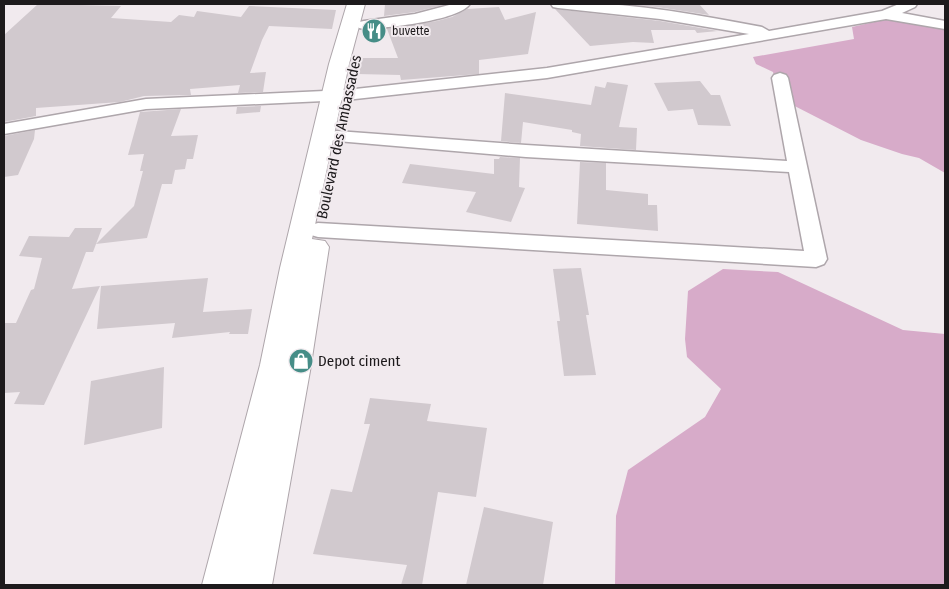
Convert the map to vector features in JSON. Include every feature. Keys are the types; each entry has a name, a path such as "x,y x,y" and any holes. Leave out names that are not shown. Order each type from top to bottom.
{"main road":[{"name":"Boulevard des Ambassades","path":"302,270 356,4"},
{"name":"Boulevard des Ambassades","path":"302,270 318,230 337,136 339,95 370,4"},
{"path":"221,585 275,365 302,270"},
{"path":"253,585 295,371 302,270"}],"street":[{"path":"364,25 393,23 444,11 463,4"},
{"path":"558,4 663,13 776,35"},
{"path":"886,15 910,4"},
{"path":"4,129 146,104 339,95 548,73 776,35 862,12 945,25"},
{"path":"318,230 816,259 780,78"},
{"path":"337,136 526,151 798,167"}],"shaded area":[{"path":"892,18 945,29 945,173 919,158 861,140 781,99 773,72 756,64 753,57 854,39 852,27"},
{"path":"723,269 778,272 903,330 945,334 945,585 615,585 616,516 628,470 705,417 721,389 687,357 685,339 688,291"}],"building":[{"path":"38,4 121,6 111,18 171,22 179,15 194,17 197,11 241,17 249,6 336,10 332,29 269,26 250,73 266,72 263,92 238,93 240,85 190,89 191,95 144,96 120,102 36,108 36,116 4,122 4,35"},
{"path":"385,4 447,4 415,12 384,16"},
{"path":"624,4 699,4 709,15 657,7"},
{"path":"499,7 505,20 536,12 528,54 479,60 479,74 401,80 400,75 357,74 357,58 398,58 387,29 437,21 452,17 467,9"},
{"path":"555,9 660,21 718,31 697,33 695,30 651,30 654,43 633,42 590,46"},
{"path":"700,81 711,95 720,95 731,126 698,125 693,109 668,111 654,83"},
{"path":"607,82 628,85 619,127 637,128 636,150 580,146 581,134 572,132 572,130 523,122 521,143 501,141 505,93 591,105 595,86 605,88"},
{"path":"261,106 260,112 236,114 237,107"},
{"path":"181,109 171,136 198,135 193,159 187,159 185,169 175,170 172,184 162,184 147,238 96,244 134,206 143,171 140,171 144,154 128,155 140,112"},
{"path":"35,130 34,139 18,175 4,177 4,136"},
{"path":"500,157 520,158 519,187 525,188 511,222 466,212 476,192 402,183 410,164 494,174 494,159 499,159"},
{"path":"580,162 606,163 606,190 648,194 648,205 657,205 658,231 577,224"},
{"path":"75,228 102,228 93,252 86,252 72,289 100,286 44,405 14,404 20,392 4,393 4,323 16,323 31,290 34,289 42,258 19,256 29,236 69,237"},
{"path":"581,268 589,315 586,315 596,375 564,376 557,321 560,321 553,269"},
{"path":"208,278 203,312 252,309 248,334 229,334 230,332 172,338 175,323 97,329 101,286"},
{"path":"164,367 162,428 84,445 91,381"},
{"path":"370,398 431,404 427,421 487,428 476,497 438,492 422,585 401,585 407,565 313,554 331,489 352,492 370,424 364,424"},
{"path":"484,507 553,522 543,585 466,585"}],"place":[{"name":"buvette","path":"374,31"},
{"name":"Depot ciment","path":"301,361"}]}
